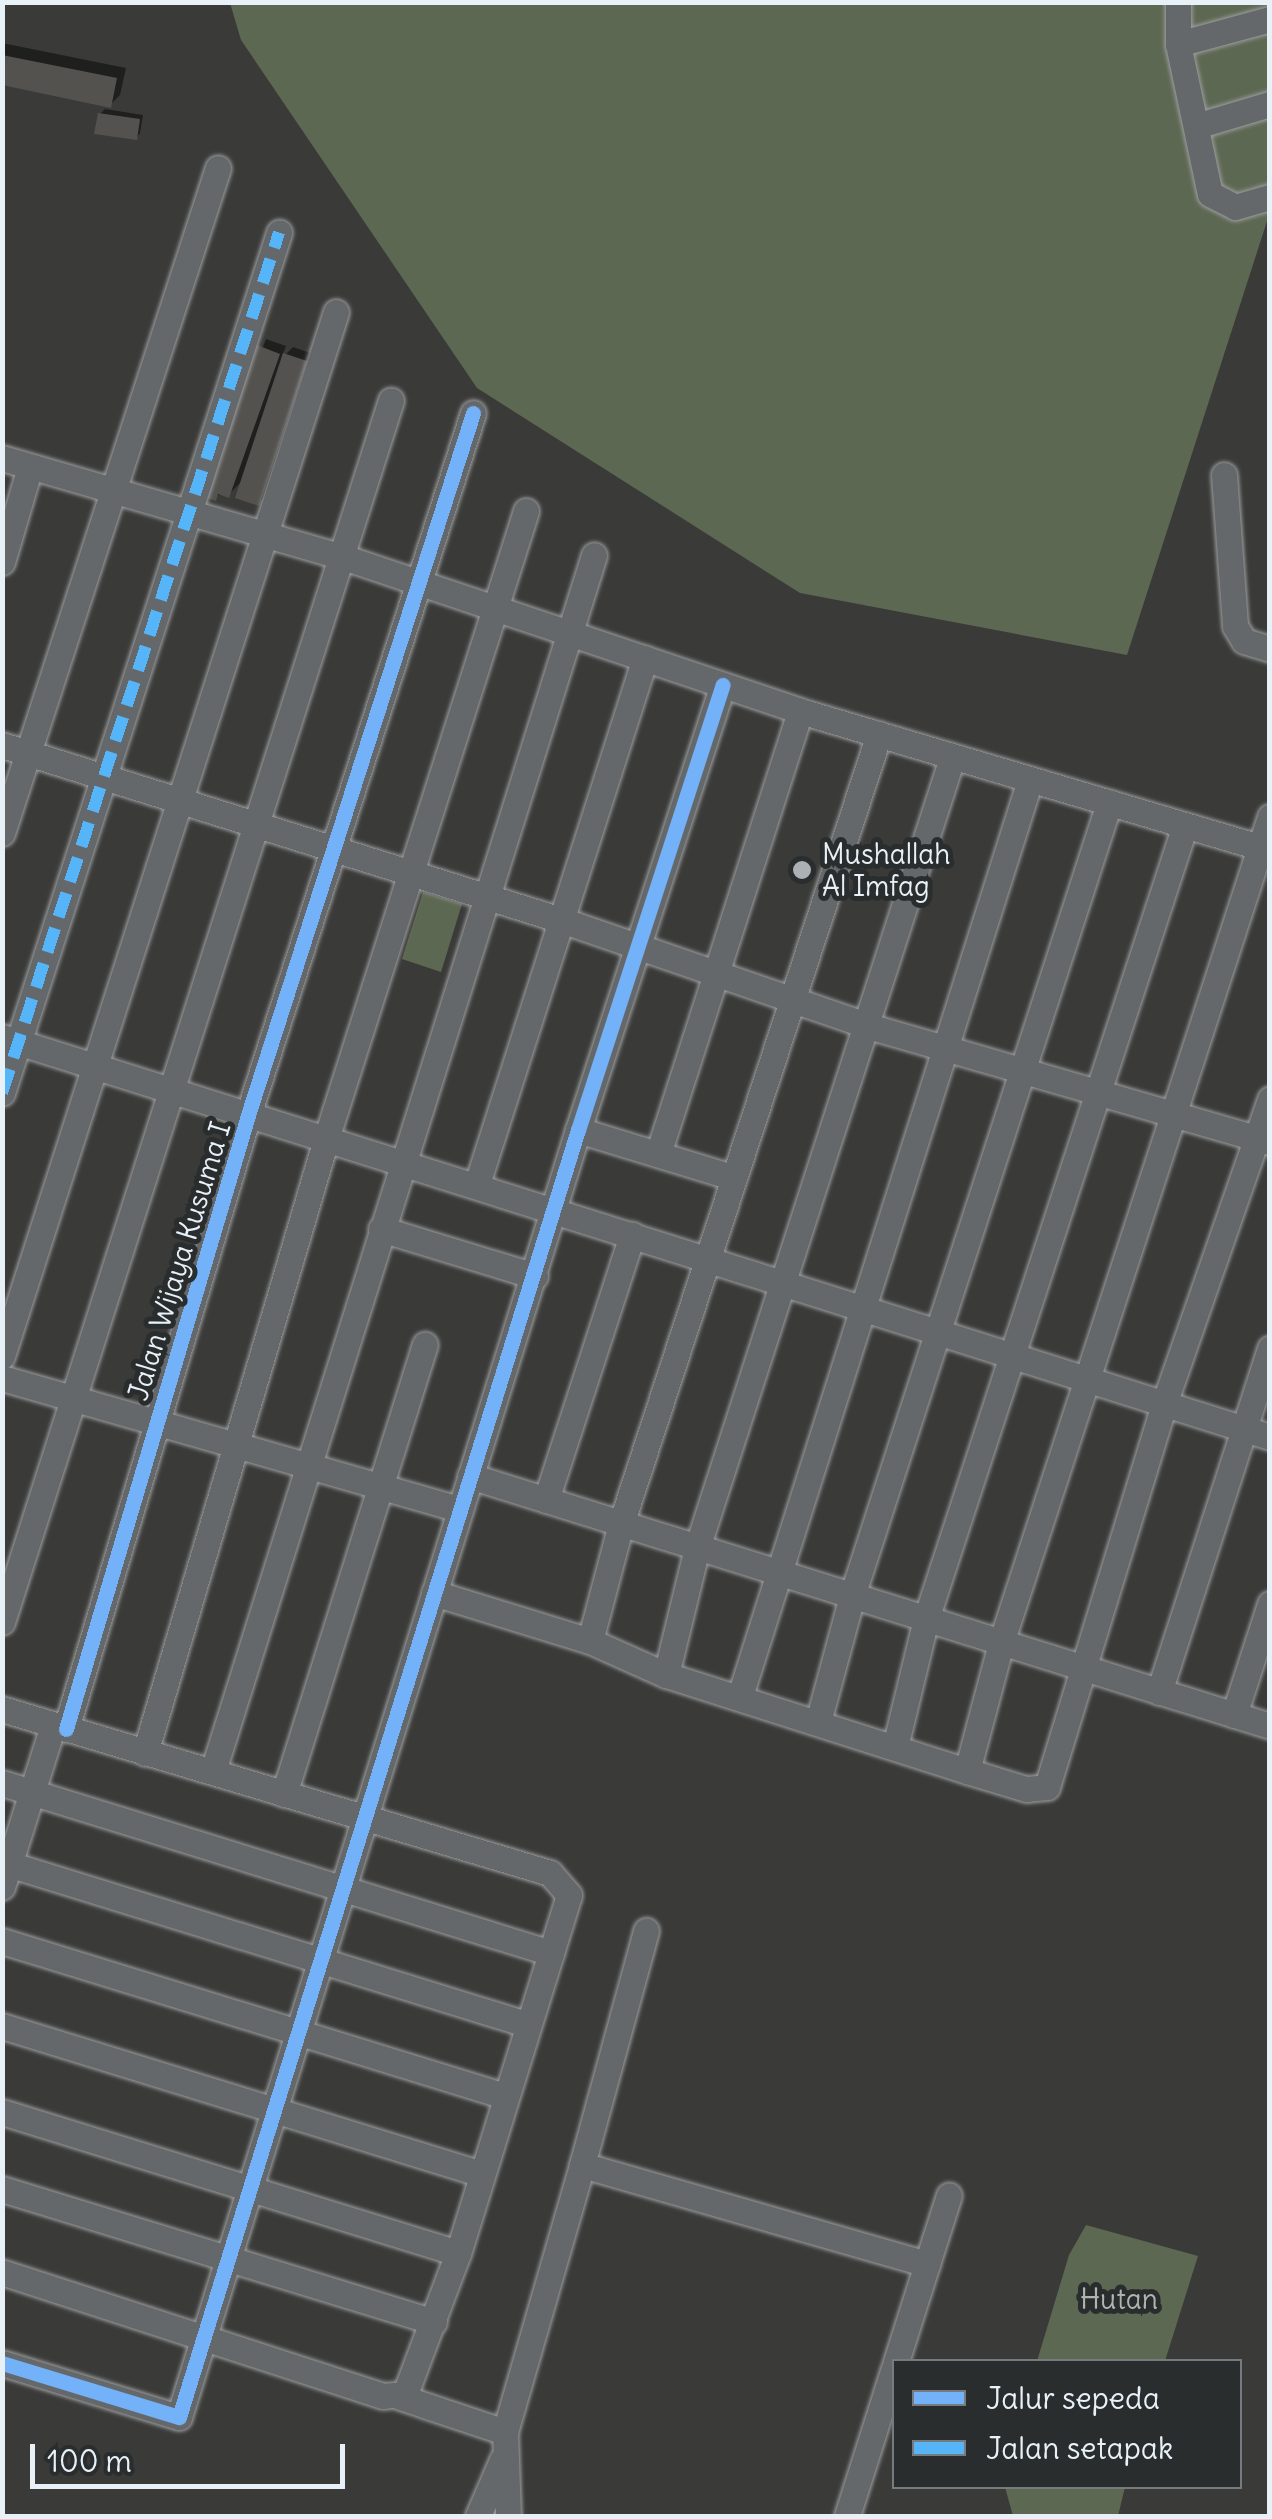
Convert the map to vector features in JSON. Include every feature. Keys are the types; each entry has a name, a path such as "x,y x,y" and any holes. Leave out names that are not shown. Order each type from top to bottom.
{"street":[{"path":"1178,2 1178,44 1215,199 1235,207 1270,197"},
{"path":"1178,44 1270,18"},
{"path":"1196,126 1270,104"},
{"path":"2,834 218,168"},
{"path":"2,1093 12,1039 105,774 186,510 279,233"},
{"path":"2,1356 336,312"},
{"path":"2,1622 76,1400 254,821 392,400"},
{"name":"Jalan Wijaya Kusuma I","path":"5,1871 59,1727 156,1424 249,1112 473,413"},
{"path":"16,462 496,605 800,711 952,758 1265,848"},
{"path":"2,500 16,462"},
{"path":"2,562 16,462"},
{"path":"1224,475 1235,626 1244,641 1270,649"},
{"path":"146,1754 233,1445 327,1136 415,874 526,511"},
{"path":"213,1771 594,554"},
{"path":"477,1184 645,658"},
{"path":"2,2363 178,2417 470,1476 536,1276 578,1130 641,948 724,685"},
{"path":"658,1154 800,711"},
{"path":"590,1642 621,1524 879,734"},
{"path":"2,744 561,920 868,1026 1022,1066 1263,1140"},
{"path":"666,1675 696,1548 952,758"},
{"path":"740,1696 776,1572 947,1049 1030,780"},
{"path":"818,1722 852,1596 1109,803"},
{"path":"967,1771 1001,1643 1265,848 1270,817"},
{"path":"895,1747 926,1620 1010,1355 1101,1091 1184,825"},
{"path":"12,1039 404,1160 1270,1438"},
{"path":"434,1593 590,1642 666,1675 1026,1790 1047,1787 1164,1404 1263,1140 1270,1099"},
{"path":"578,1130 732,1177"},
{"path":"381,1229 536,1276"},
{"path":"546,1500 632,1235"},
{"path":"284,1794 425,1345"},
{"path":"1159,1692 1270,1349"},
{"path":"2,1378 460,1509"},
{"path":"470,1476 1270,1726"},
{"path":"1234,1715 1270,1604"},
{"path":"2,1709 557,1876 569,1895 458,2253 412,2386 400,2397"},
{"path":"2,1783 551,1953"},
{"path":"5,1871 320,1960 526,2024"},
{"path":"478,2516 505,2444 646,1931"},
{"path":"2,1941 505,2096"},
{"path":"2,2026 482,2174"},
{"path":"2,2112 458,2253"},
{"path":"582,2165 928,2264"},
{"path":"2,2189 434,2322"},
{"path":"898,2359 949,2196"},
{"path":"2,2272 203,2340 400,2397 505,2444"},
{"path":"847,2516 892,2377"},
{"path":"505,2444 508,2516"}],"green space":[{"path":"230,3 1269,3 1269,215 1127,655 800,593 477,388 241,40"},
{"path":"423,892 462,904 441,972 402,959"},
{"name":"Hutan","path":"1086,2225 1198,2256 1166,2359 1038,2359 1069,2255"},
{"path":"1006,2489 1125,2489 1118,2516 1013,2516"}],"building":[{"path":"2,55 117,78 111,108 2,85"},
{"path":"98,113 140,119 137,140 94,134"},
{"path":"257,345 280,354 229,498 218,494 216,501 204,497"},
{"path":"283,353 307,361 259,506 235,498"}],"marked path":[{"path":"2,1093 279,233"}],"cycle path":[{"path":"66,1729 249,1112 473,413"},
{"path":"2,2363 179,2417 578,1130 723,685"}],"place":[{"name":"Mushallah Al Imfag","path":"802,870"}]}
